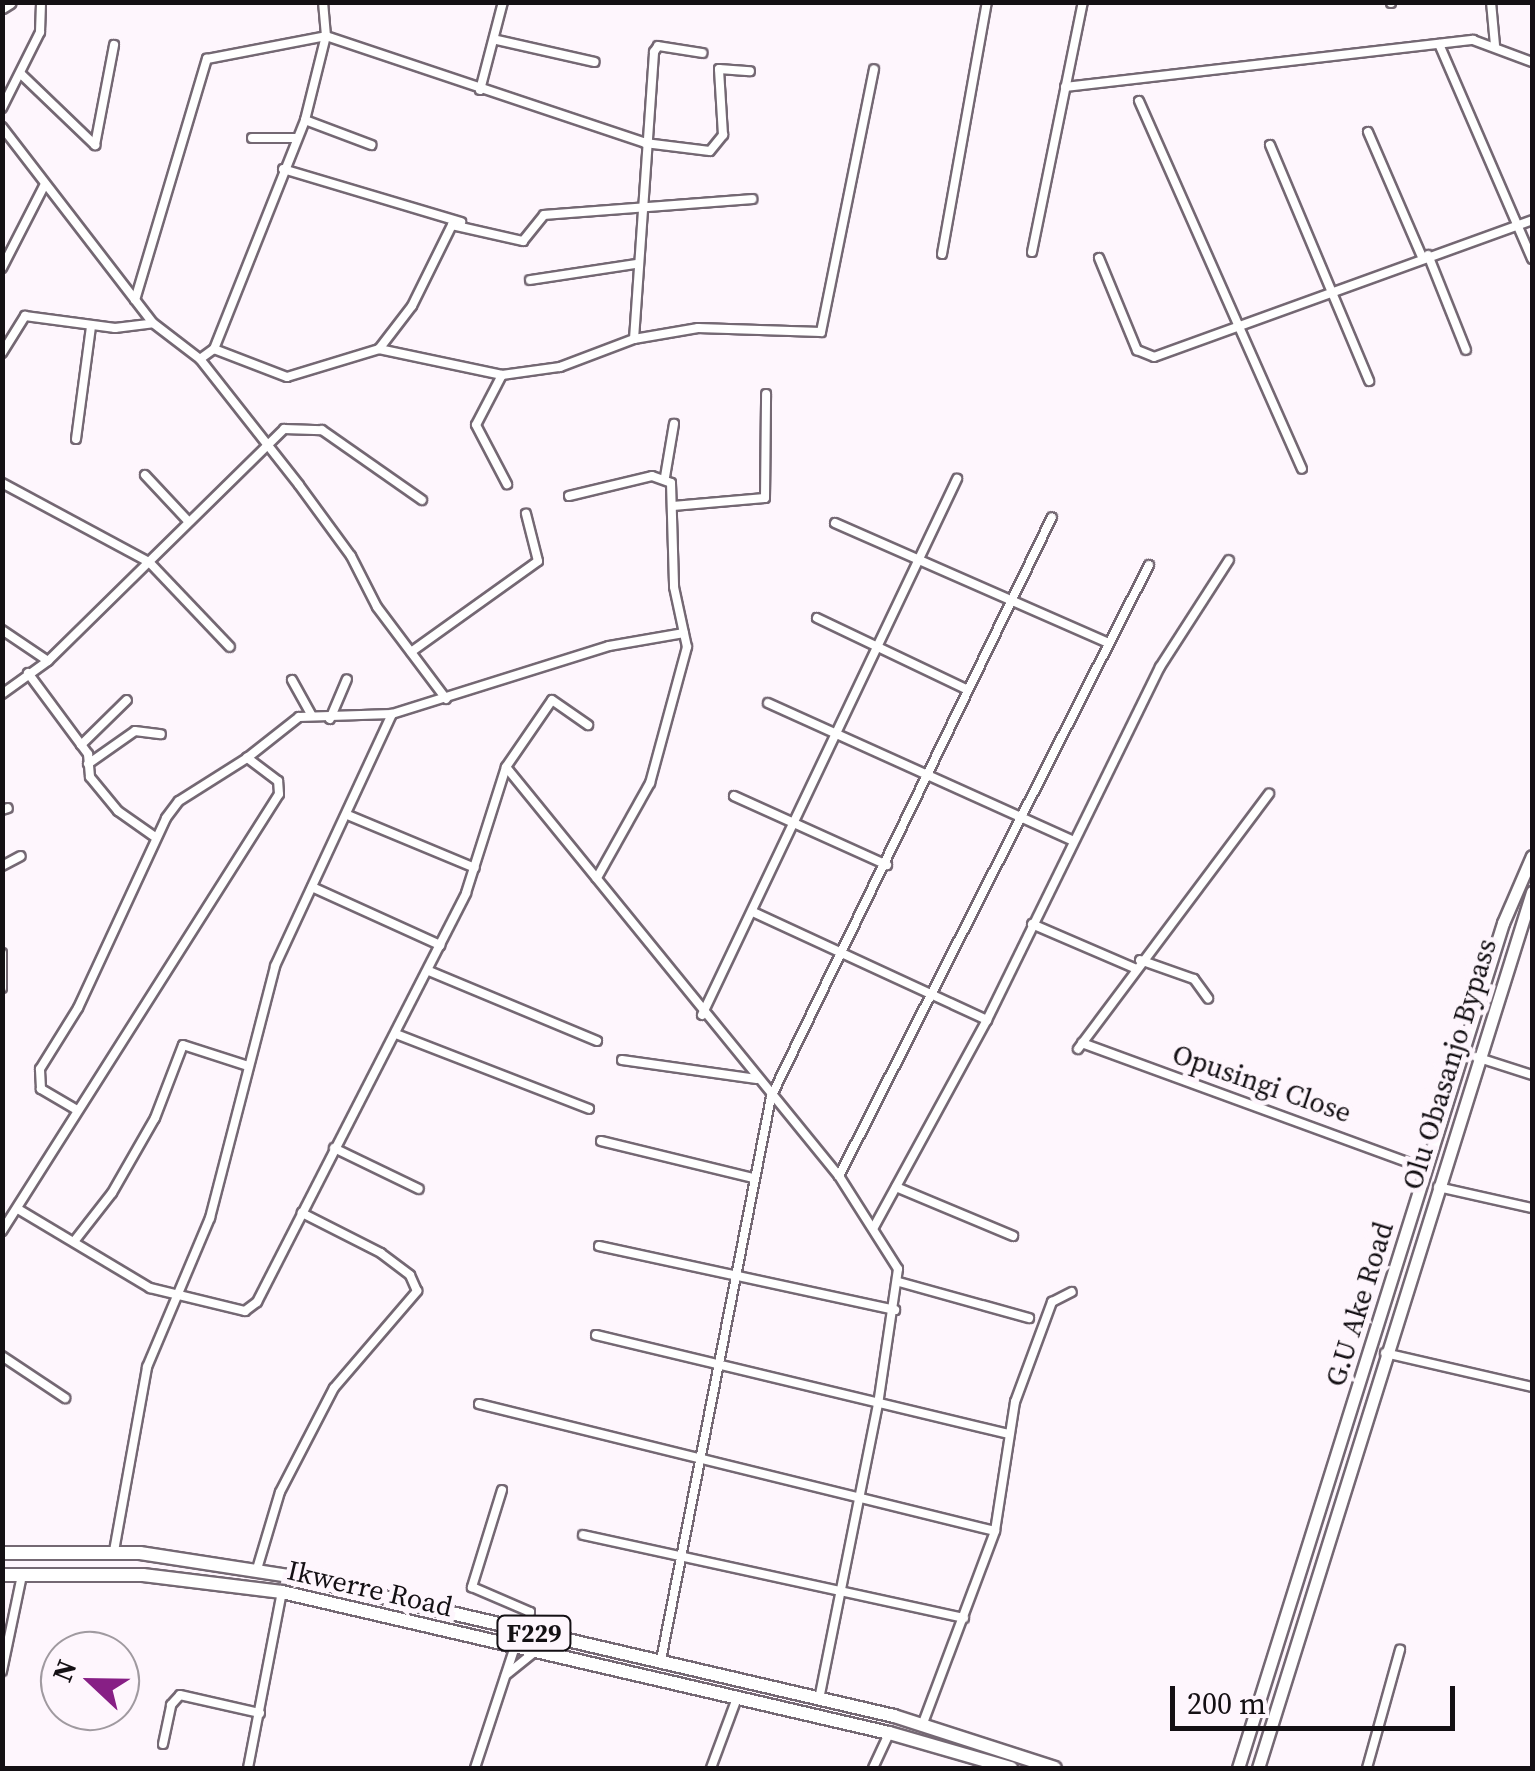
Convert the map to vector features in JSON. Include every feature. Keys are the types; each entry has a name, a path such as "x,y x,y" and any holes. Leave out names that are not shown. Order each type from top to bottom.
{"main road":[{"path":"2,7 10,2"},
{"name":"G.U Ake Road","path":"1238,1768 1502,923 1532,856"},
{"name":"Olu Obasanjo Bypass","path":"1258,1768 1476,1057 1532,892"},
{"name":"F229","path":"2,1552 114,1551 256,1569 661,1660 923,1724 1055,1768"},
{"name":"Ikwerre Road","path":"2,1575 193,1578 282,1592 889,1733 1012,1768"},
{"path":"515,1646 539,1640 640,1664 661,1660"}],"street":[{"path":"2,108 40,32 41,2"},
{"path":"200,360 214,349 305,120 326,36 323,2"},
{"path":"480,90 497,40 503,2"},
{"path":"942,254 987,2"},
{"path":"1032,252 1082,2"},
{"path":"1491,2 1495,46"},
{"path":"135,300 188,133 202,62 326,36 645,144 710,151 720,146 719,68 750,71"},
{"path":"497,40 595,62"},
{"path":"1065,87 1439,44 1495,46 1532,62"},
{"path":"1439,44 1532,259"},
{"path":"21,74 96,144 114,46"},
{"path":"634,338 639,212 658,46 702,54"},
{"path":"214,349 288,377 379,349 502,375 560,368 634,338 698,328 824,330 874,69"},
{"path":"1140,101 1302,469"},
{"path":"305,120 371,145"},
{"path":"2,127 154,323 200,360 351,556 376,607 446,698"},
{"path":"1368,132 1466,350"},
{"path":"252,138 297,138"},
{"path":"1270,146 1369,382"},
{"path":"283,169 522,242 544,215 639,212 752,200"},
{"path":"2,268 45,184"},
{"path":"1099,258 1142,355 1162,355 1532,220"},
{"path":"379,349 412,306 445,234 461,222"},
{"path":"530,280 571,279 636,264"},
{"path":"2,353 26,316 91,326 154,323"},
{"path":"76,439 91,326"},
{"path":"502,375 476,425 507,484"},
{"path":"673,506 765,498 766,394"},
{"path":"597,878 650,783 683,675 684,633 674,587 673,506 665,477 674,424"},
{"path":"2,694 48,660 262,444 284,429 322,430 422,500"},
{"path":"145,475 188,521"},
{"path":"569,496 665,477"},
{"path":"702,1014 957,479"},
{"path":"2,484 148,562 230,646"},
{"path":"410,652 538,561 526,514"},
{"path":"661,1660 771,1097 843,957 1052,517"},
{"path":"835,524 1108,643"},
{"path":"874,1226 987,1020 1190,612 1228,560"},
{"path":"839,1176 1149,565"},
{"path":"817,618 968,690"},
{"path":"2,630 48,660"},
{"path":"114,1551 147,1367 167,1310 182,1292 210,1218 275,966 350,816 392,714 402,706 446,698 608,646 684,633"},
{"path":"28,673 81,744 90,776 118,811 155,837"},
{"path":"292,680 312,716"},
{"path":"330,719 347,680"},
{"path":"81,744 127,700"},
{"path":"18,1209 76,1240 140,1282 245,1311 257,1302 429,971 475,868 506,767 552,700 588,725"},
{"path":"768,703 1073,841"},
{"path":"77,1110 41,1089 40,1069 78,1008 155,837 179,801 247,758 289,724 312,716 330,719 392,714"},
{"path":"88,764 134,731 161,734"},
{"path":"2,1231 279,794 278,781 247,758"},
{"path":"506,767 702,1014 839,1176 874,1226 899,1282 843,1594 819,1699"},
{"path":"1137,964 1269,794"},
{"path":"734,796 887,865"},
{"path":"350,816 475,868"},
{"path":"2,866 21,856"},
{"path":"312,887 440,945"},
{"path":"753,912 843,957 987,1020"},
{"path":"1032,924 1137,964 1194,979 1208,998"},
{"path":"2,953 2,988"},
{"name":"Opusingi Close","path":"1137,964 1080,1046 1426,1169"},
{"path":"429,971 597,1042"},
{"path":"396,1034 589,1109"},
{"path":"76,1240 112,1193 155,1118 182,1045 248,1066"},
{"path":"1476,1057 1532,1074"},
{"path":"622,1060 756,1079"},
{"path":"601,1141 754,1178"},
{"path":"334,1148 419,1189"},
{"path":"896,1187 1013,1236"},
{"path":"1438,1187 1532,1208"},
{"path":"256,1569 280,1492 334,1388 417,1291 410,1275 381,1253 302,1212"},
{"path":"599,1246 736,1272 896,1310"},
{"path":"899,1282 1029,1318"},
{"path":"923,1724 995,1531 1009,1434 1052,1302 1072,1292"},
{"path":"596,1335 1009,1434"},
{"path":"1385,1353 1532,1387"},
{"path":"2,1356 65,1398"},
{"path":"479,1404 995,1531"},
{"path":"502,1490 472,1587 530,1612 527,1631"},
{"path":"583,1535 964,1618"},
{"path":"2,1671 22,1575"},
{"path":"248,1768 282,1592"},
{"path":"476,1768 515,1646"},
{"path":"1367,1768 1400,1650"},
{"path":"506,1675 536,1651"},
{"path":"163,1744 171,1705 180,1695 260,1712"},
{"path":"711,1768 737,1698"},
{"path":"873,1768 889,1733"}]}
